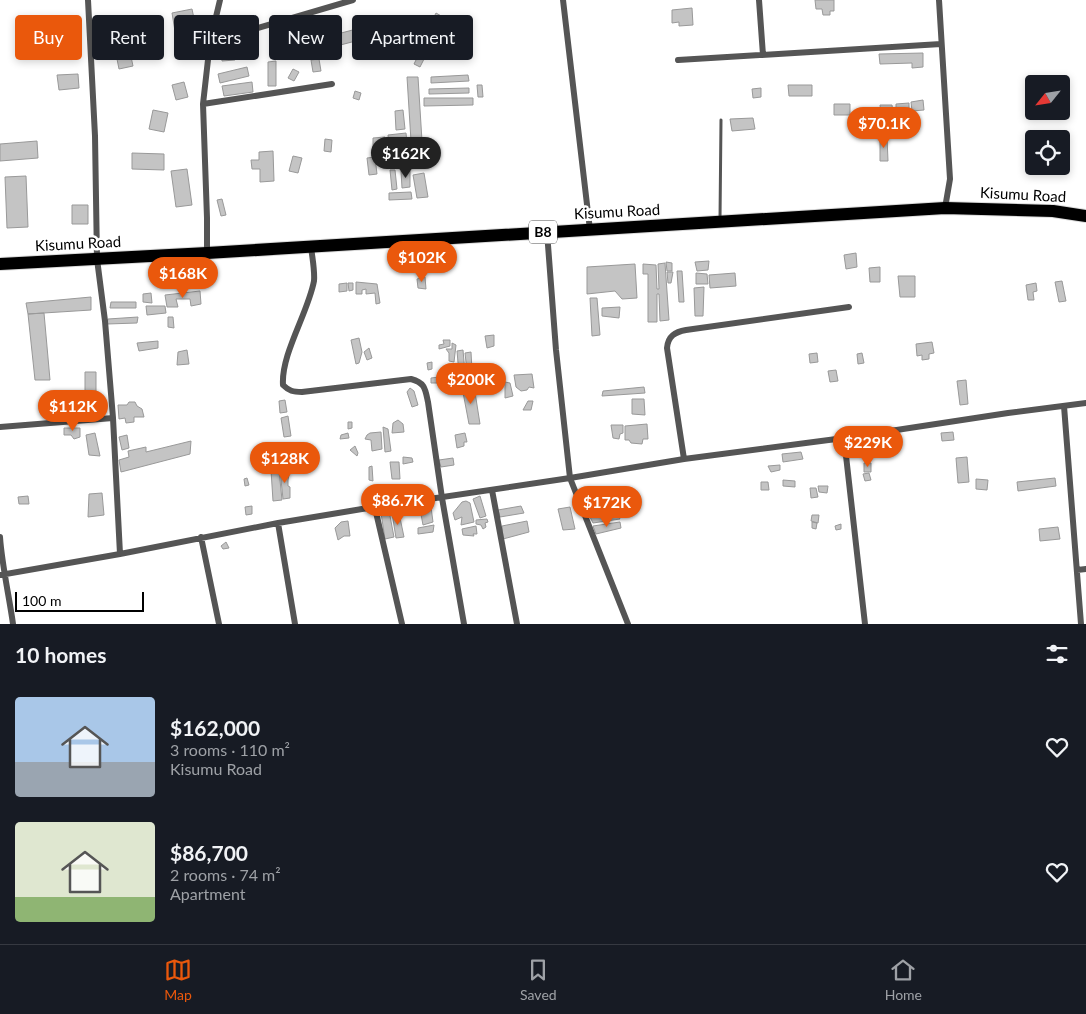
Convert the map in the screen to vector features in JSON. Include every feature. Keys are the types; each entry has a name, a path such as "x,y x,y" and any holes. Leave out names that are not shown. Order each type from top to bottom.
{"highway":[{"name":"Kisumu Road","path":"0,264 945,208 1053,210 1086,216"}],"street":[{"path":"88,0 96,153 97,259 105,321 120,554"},
{"path":"216,15 220,0"},
{"path":"259,28 353,0"},
{"path":"563,0 590,230"},
{"path":"759,0 763,55"},
{"path":"939,0 950,179 945,208"},
{"path":"678,60 941,44"},
{"path":"206,253 207,218 203,104 208,60"},
{"path":"203,104 332,84"},
{"path":"547,232 556,350 570,478 628,624"},
{"path":"311,246 314,279 283,369 283,385 287,390 302,392 411,379 420,382 425,389 428,402 442,498 464,624"},
{"path":"684,459 668,348 668,342 672,336 677,332 686,330 849,307"},
{"path":"3,575 278,523 684,459 1086,403"},
{"path":"1064,406 1081,624"},
{"path":"0,426 112,418"},
{"path":"844,438 865,624"},
{"path":"492,490 517,624"},
{"path":"375,508 402,624"},
{"path":"278,523 295,624"},
{"path":"0,537 3,575 13,624"},
{"path":"201,537 219,624"},
{"path":"1077,570 1086,569"}],"lane":[{"path":"720,222 721,120"}],"building":[{"path":"815,0 834,0 834,11 830,11 830,15 823,15 822,9 816,9"},
{"path":"692,8 693,25 679,26 679,22 672,23 672,10"},
{"path":"192,9 193,15 174,15 174,25 172,13"},
{"path":"352,30 352,42 342,45 342,33"},
{"path":"923,53 923,67 912,68 912,63 880,64 879,54"},
{"path":"117,60 132,60 133,66 119,69"},
{"path":"311,60 319,60 321,71 313,72"},
{"path":"416,60 424,60 420,67 414,64"},
{"path":"276,61 276,86 268,86 268,62"},
{"path":"247,67 249,76 220,83 218,74"},
{"path":"293,69 299,72 294,81 288,78"},
{"path":"78,74 79,88 59,90 57,75"},
{"path":"468,75 469,81 431,83 431,77"},
{"path":"407,77 418,77 422,141 411,141"},
{"path":"184,82 188,97 176,100 172,85"},
{"path":"252,82 253,92 224,96 222,86"},
{"path":"477,85 482,85 483,97 478,97"},
{"path":"788,85 812,85 812,96 789,96"},
{"path":"469,88 469,93 429,94 429,89"},
{"path":"761,88 761,97 753,98 752,89"},
{"path":"355,91 361,93 359,100 353,98"},
{"path":"424,98 473,98 473,105 424,106"},
{"path":"923,100 924,110 912,111 911,102"},
{"path":"909,103 909,111 896,112 896,104"},
{"path":"834,104 850,104 850,115 834,115"},
{"path":"880,105 892,105 893,113 881,114"},
{"path":"153,110 168,113 164,132 149,129"},
{"path":"403,110 405,129 396,130 395,111"},
{"path":"753,118 755,129 732,131 730,119"},
{"path":"406,133 407,143 389,145 388,135"},
{"path":"385,137 385,150 373,150 373,138"},
{"path":"880,137 887,137 888,161 880,161"},
{"path":"325,139 332,140 331,152 324,151"},
{"path":"37,141 38,158 0,161 0,144"},
{"path":"273,151 274,181 260,182 260,169 252,169 251,160 259,160 259,152"},
{"path":"132,153 164,154 164,170 132,169"},
{"path":"293,156 302,158 298,173 289,171"},
{"path":"375,157 377,174 369,175 367,158"},
{"path":"187,169 192,205 176,207 171,171"},
{"path":"390,170 395,170 397,189 392,190"},
{"path":"401,171 410,171 410,187 402,188"},
{"path":"424,173 428,197 417,198 413,175"},
{"path":"26,176 28,227 7,228 5,177"},
{"path":"411,192 412,199 389,200 389,193"},
{"path":"222,199 226,215 221,216 217,200"},
{"path":"72,205 88,205 88,224 72,224"},
{"path":"856,253 857,267 846,269 844,255"},
{"path":"709,261 708,270 697,271 695,262"},
{"path":"666,262 672,263 672,271 667,271"},
{"path":"665,263 669,320 660,321 659,294 657,294 657,322 648,322 648,274 643,274 643,264 656,265 657,289 659,289 658,264"},
{"path":"635,264 637,298 622,299 615,291 587,294 587,267"},
{"path":"880,267 880,282 870,282 869,268"},
{"path":"677,271 682,271 684,302 679,302"},
{"path":"667,272 673,272 671,283 668,283"},
{"path":"696,273 707,274 708,284 696,284"},
{"path":"735,273 736,286 710,288 709,275"},
{"path":"898,276 915,276 915,297 900,297"},
{"path":"425,277 426,289 418,288 417,279"},
{"path":"1062,281 1066,301 1059,302 1055,282"},
{"path":"356,282 377,284 380,303 376,304 375,293 366,294 366,289 362,290 362,294 356,294"},
{"path":"347,283 347,291 339,292 339,284"},
{"path":"348,283 353,283 353,290 349,291"},
{"path":"1036,283 1037,291 1033,292 1034,300 1028,300 1026,285"},
{"path":"704,287 703,316 695,316 694,288"},
{"path":"200,291 201,304 191,306 190,299 176,299 178,307 167,307 165,295"},
{"path":"151,293 152,303 143,302 143,294"},
{"path":"91,297 91,310 28,314 26,303"},
{"path":"590,298 597,298 600,335 592,336"},
{"path":"111,302 136,302 136,308 110,308"},
{"path":"146,306 165,306 166,313 147,315"},
{"path":"620,307 619,318 602,316 602,308"},
{"path":"44,313 50,380 35,380 28,314"},
{"path":"138,317 137,323 107,324 108,319"},
{"path":"168,317 173,317 174,328 168,327"},
{"path":"494,335 494,346 487,348 485,336"},
{"path":"359,338 362,352 359,363 356,364 351,340"},
{"path":"443,340 450,340 450,346 439,349 439,345 444,344"},
{"path":"158,341 158,348 139,351 137,343"},
{"path":"932,342 934,353 929,354 929,359 922,360 922,355 917,356 916,344"},
{"path":"452,343 456,345 454,362 449,361 449,353 446,349 452,349"},
{"path":"369,348 372,358 367,360 364,352"},
{"path":"187,350 189,364 177,365 178,352"},
{"path":"463,350 465,373 459,374 457,351"},
{"path":"471,352 472,370 467,371 465,353"},
{"path":"817,353 818,362 810,363 809,354"},
{"path":"862,353 864,363 858,364 857,354"},
{"path":"432,362 432,369 428,370 427,363"},
{"path":"836,370 838,381 830,382 828,371"},
{"path":"85,372 96,372 96,392 85,392"},
{"path":"532,374 534,388 529,387 527,390 521,391 516,387 514,375"},
{"path":"439,377 440,383 431,383 431,378"},
{"path":"966,380 968,404 960,405 957,381"},
{"path":"505,382 510,383 513,396 505,398"},
{"path":"474,386 480,424 469,424 462,387"},
{"path":"644,387 645,393 602,396 603,391"},
{"path":"410,388 414,391 418,405 412,407 407,392"},
{"path":"632,399 644,399 645,415 632,414"},
{"path":"285,400 287,412 280,413 279,401"},
{"path":"528,401 533,401 531,410 523,410"},
{"path":"129,402 135,402 142,409 144,417 134,417 134,422 126,423 125,418 119,419 118,405 127,405"},
{"path":"288,416 291,436 284,437 281,418"},
{"path":"398,420 403,424 404,432 392,433 393,423"},
{"path":"348,422 352,422 352,428 348,429"},
{"path":"647,424 648,439 643,439 642,444 631,443 629,440 625,440 625,426"},
{"path":"611,425 623,425 623,433 620,434 619,439 613,438"},
{"path":"383,427 388,429 391,451 385,452"},
{"path":"64,428 80,428 80,437 74,439 71,435 64,435"},
{"path":"381,432 382,449 372,451 371,440 365,439 370,433"},
{"path":"953,432 954,440 942,441 941,433"},
{"path":"95,433 100,456 89,455 86,435"},
{"path":"348,433 349,438 340,439 341,435"},
{"path":"465,433 467,442 464,442 464,446 457,448 455,435"},
{"path":"127,435 129,448 122,450 119,437"},
{"path":"191,441 190,454 121,472 119,460 129,457 128,451 146,447 146,452"},
{"path":"355,446 358,453 357,456 350,450"},
{"path":"864,447 870,447 870,455 864,455"},
{"path":"271,450 281,450 281,453 277,454 279,468 272,468 273,459 266,461 263,459 270,454"},
{"path":"801,452 803,459 783,462 782,454"},
{"path":"403,457 412,458 413,462 403,464"},
{"path":"967,457 969,482 958,483 956,458"},
{"path":"453,458 454,465 441,467 439,460"},
{"path":"390,462 399,462 400,479 392,479"},
{"path":"864,463 871,463 871,472 864,472"},
{"path":"780,465 780,470 771,472 768,466"},
{"path":"372,466 373,481 369,480 369,467"},
{"path":"271,470 279,470 282,500 273,501"},
{"path":"280,470 287,470 289,475 290,498 283,499"},
{"path":"869,473 871,480 865,481 863,474"},
{"path":"247,478 249,485 245,486 244,479"},
{"path":"1055,478 1056,486 1018,491 1017,482"},
{"path":"976,479 988,480 987,490 976,489"},
{"path":"783,480 795,481 795,487 783,486"},
{"path":"761,482 768,482 769,490 761,490"},
{"path":"818,486 828,486 827,493 819,492"},
{"path":"810,488 816,488 818,497 811,498"},
{"path":"102,493 104,515 88,517 89,494"},
{"path":"28,496 29,504 19,504 18,497"},
{"path":"480,496 486,516 480,518 473,499"},
{"path":"613,499 614,505 589,511 587,504"},
{"path":"462,502 470,503 474,522 461,525 462,517 455,520 453,513"},
{"path":"252,506 252,514 246,515 245,507"},
{"path":"521,506 524,513 500,517 498,510"},
{"path":"431,507 433,522 423,525 420,509"},
{"path":"570,507 575,529 563,530 558,509"},
{"path":"606,510 608,512 596,514 597,512"},
{"path":"389,511 394,537 385,539 381,513"},
{"path":"392,513 399,513 404,537 396,538"},
{"path":"617,513 620,519 593,523 590,517"},
{"path":"812,515 819,515 818,523 811,521"},
{"path":"487,519 486,527 483,529 481,525 476,524 476,520"},
{"path":"348,521 350,536 344,536 338,540 335,528 341,522"},
{"path":"527,521 529,532 503,539 502,526"},
{"path":"620,522 621,528 596,534 593,526"},
{"path":"812,522 817,523 816,529 812,528"},
{"path":"841,524 841,529 836,530 835,526"},
{"path":"434,525 433,532 418,534 418,528"},
{"path":"476,526 477,534 473,534 474,536 463,535 462,529"},
{"path":"1058,527 1060,539 1040,541 1039,529"},
{"path":"226,542 229,548 223,549 221,546"}]}
